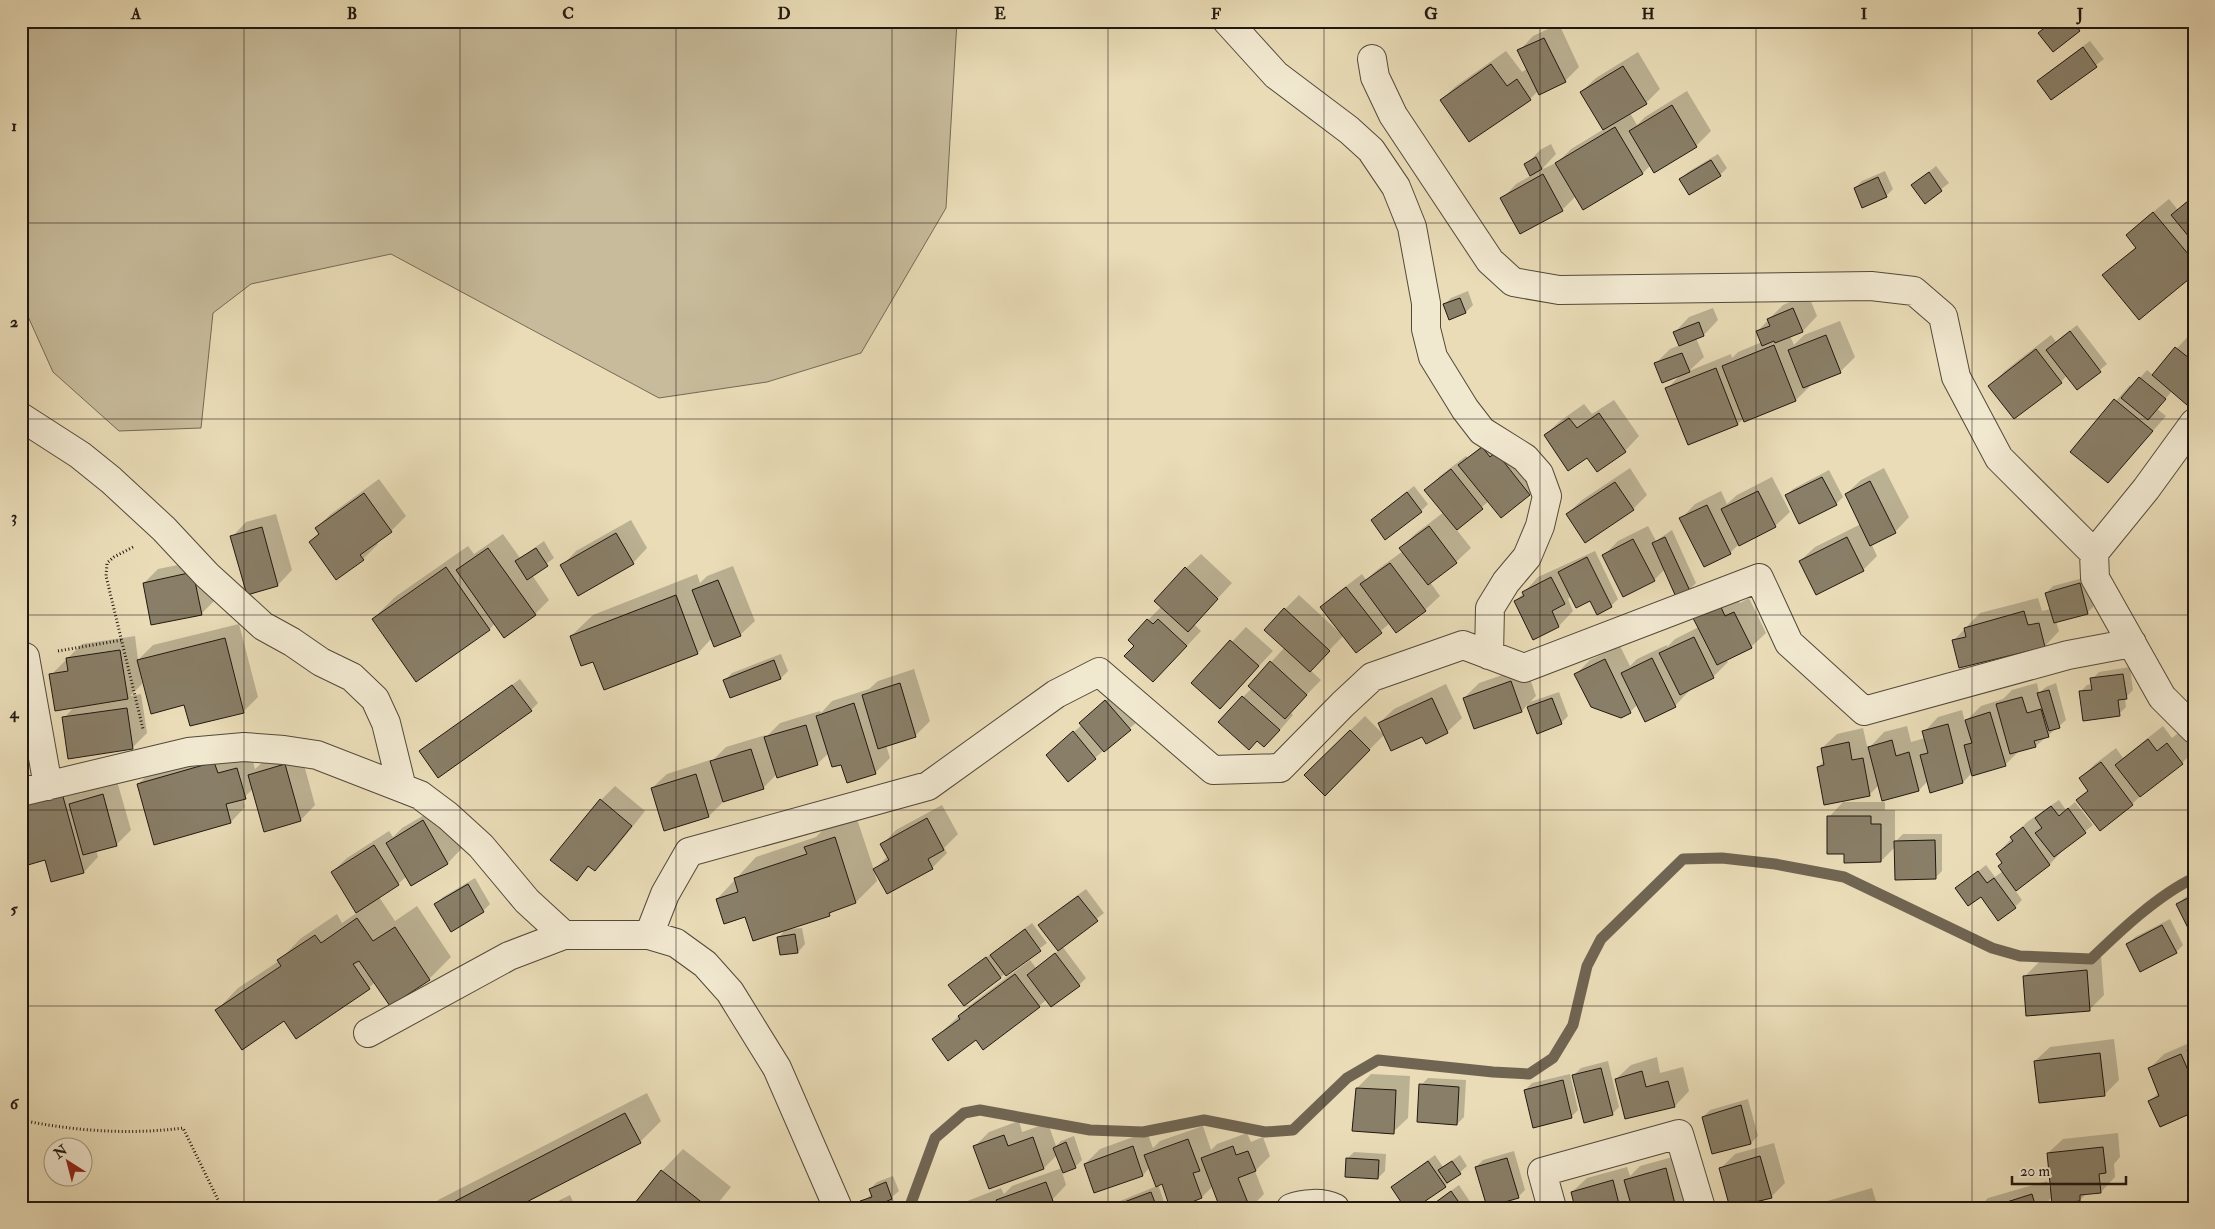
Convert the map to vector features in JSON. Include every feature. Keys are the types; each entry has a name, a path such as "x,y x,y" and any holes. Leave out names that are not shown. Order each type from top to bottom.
{"street":[{"path":"1227,21 1276,75 1349,130 1371,150 1396,187 1412,227 1426,304 1426,329 1433,357 1465,409 1482,431 1525,458 1539,474 1547,496 1540,526 1528,557 1506,582 1490,608 1489,655"},
{"path":"1372,59 1375,77 1393,115 1490,261 1513,282 1559,290 1871,286 1914,291 1943,316 1956,377 1999,458 2094,553"},
{"path":"21,417 99,470 164,529 207,575 263,626 292,642 321,662 352,677 375,699 386,723 402,788"},
{"path":"2194,423 2146,489 2094,553 2094,578 2162,697 2194,730"},
{"path":"649,936 665,894 689,852 928,786 1056,694 1099,672 1213,770 1280,768 1372,677 1463,645 1524,668 1759,578 1789,642 1864,711 2068,655 2132,644"},
{"path":"25,657 48,786"},
{"path":"21,792 188,752 244,747 317,755 420,795 448,816 474,840 527,901 564,935"},
{"path":"368,1033 509,956 564,935 649,936 676,943 705,964 730,992 777,1068 838,1208"},
{"path":"1552,1208 1542,1172 1679,1134 1701,1208"},
{"path":"1291,1208 1297,1205 1327,1204 1335,1208"}],"path":[{"path":"151,762 106,576 107,563 114,557 164,529"},
{"path":"25,657 122,640"},
{"path":"21,1120 57,1127 119,1131 149,1132 183,1128 222,1208"}],"shaded area":[{"path":"21,21 957,21 946,208 861,353 767,382 659,398 391,254 251,284 213,313 201,428 119,431 53,372 21,301"}],"building":[{"path":"2053,21 2073,21 2080,31 2053,52 2038,33"},
{"path":"1544,38 1566,82 1539,95 1517,50"},
{"path":"2083,47 2097,67 2051,100 2037,81"},
{"path":"1491,64 1507,86 1517,79 1531,100 1469,142 1440,100"},
{"path":"1623,66 1647,104 1603,130 1580,92"},
{"path":"1672,105 1697,147 1654,173 1629,131"},
{"path":"1615,127 1643,174 1583,210 1555,163"},
{"path":"1536,157 1542,169 1530,176 1524,164"},
{"path":"1711,160 1721,176 1689,195 1679,179"},
{"path":"1929,172 1942,191 1925,204 1911,185"},
{"path":"1543,174 1563,211 1520,234 1500,198"},
{"path":"1878,177 1887,197 1862,208 1854,188"},
{"path":"2194,196 2194,243 2171,215"},
{"path":"2153,212 2194,261 2194,275 2139,320 2102,275 2136,248 2126,235"},
{"path":"1460,298 1466,313 1449,320 1443,304"},
{"path":"1793,308 1803,332 1762,346 1756,331 1770,326 1767,319"},
{"path":"1699,322 1704,336 1679,346 1673,332"},
{"path":"2070,331 2101,372 2077,390 2046,350"},
{"path":"1826,335 1841,373 1803,388 1788,350"},
{"path":"1774,345 1796,401 1744,422 1722,366"},
{"path":"2175,347 2194,362 2194,396 2187,405 2152,375"},
{"path":"2036,349 2062,383 2014,419 1988,386"},
{"path":"1682,353 1690,372 1662,383 1654,363"},
{"path":"1716,368 1738,425 1688,445 1665,388"},
{"path":"2139,377 2166,399 2148,420 2121,398"},
{"path":"2114,399 2153,431 2108,483 2070,452"},
{"path":"1599,413 1626,452 1597,472 1587,458 1568,471 1544,435 1569,418 1577,428"},
{"path":"1482,447 1490,457 1496,452 1530,495 1501,518 1458,465"},
{"path":"1451,469 1483,509 1457,530 1424,490"},
{"path":"1822,477 1837,505 1799,524 1785,495"},
{"path":"1870,481 1896,533 1870,546 1845,494"},
{"path":"1615,482 1634,510 1585,543 1566,514"},
{"path":"1758,491 1776,527 1739,546 1721,509"},
{"path":"1407,492 1422,512 1385,540 1371,520"},
{"path":"364,493 392,532 360,555 364,560 336,580 309,542 319,534 315,528"},
{"path":"1707,505 1731,554 1704,567 1679,518"},
{"path":"1429,526 1457,563 1428,585 1399,548"},
{"path":"262,527 278,586 247,595 230,536"},
{"path":"616,533 634,564 578,596 560,565"},
{"path":"1665,537 1690,591 1676,597 1652,543"},
{"path":"1847,537 1864,571 1816,595 1799,561"},
{"path":"1633,539 1655,581 1623,597 1602,555"},
{"path":"488,548 536,615 504,638 456,570"},
{"path":"536,548 548,566 527,580 515,561"},
{"path":"1587,557 1612,607 1597,615 1590,601 1576,608 1558,572"},
{"path":"1390,563 1426,611 1396,633 1360,584"},
{"path":"446,567 490,630 416,682 372,619"},
{"path":"1185,567 1218,599 1188,632 1154,601"},
{"path":"193,572 202,615 151,625 143,583"},
{"path":"1551,577 1565,604 1552,611 1559,627 1533,640 1514,601 1524,596 1522,592"},
{"path":"718,580 741,636 714,647 692,590"},
{"path":"2080,583 2088,614 2054,623 2045,593"},
{"path":"1346,587 1382,633 1356,653 1320,607"},
{"path":"676,595 698,654 604,690 593,662 581,666 570,636"},
{"path":"1720,605 1725,616 1734,612 1752,648 1717,665 1693,618"},
{"path":"1284,608 1330,651 1310,672 1264,630"},
{"path":"2024,611 2028,625 2039,623 2045,647 1959,668 1952,640 1966,637 1964,628"},
{"path":"1147,619 1153,624 1158,619 1187,646 1153,682 1124,656 1134,646 1128,640"},
{"path":"1694,637 1714,678 1680,695 1659,653"},
{"path":"225,638 244,713 190,726 184,705 151,714 137,660"},
{"path":"1230,640 1259,666 1220,709 1191,683"},
{"path":"120,650 128,699 55,711 49,674 68,671 66,658"},
{"path":"1652,658 1676,707 1645,722 1621,673"},
{"path":"1605,659 1631,713 1621,718 1591,707 1574,674"},
{"path":"774,660 781,679 730,698 723,680"},
{"path":"1270,661 1307,695 1285,719 1248,686"},
{"path":"2123,674 2127,699 2118,700 2120,716 2083,721 2079,691 2092,690 2090,678"},
{"path":"1511,681 1522,712 1474,729 1463,698"},
{"path":"900,683 916,737 878,749 862,695"},
{"path":"512,685 532,711 438,778 419,751"},
{"path":"2049,690 2060,728 2049,731 2037,693"},
{"path":"1242,696 1280,730 1264,747 1257,741 1249,750 1218,722"},
{"path":"2022,697 2027,713 2041,709 2049,737 2034,741 2036,747 2010,754 1996,704"},
{"path":"1432,698 1448,733 1426,744 1422,737 1391,751 1378,723"},
{"path":"1552,698 1562,724 1537,734 1527,707"},
{"path":"1105,700 1131,730 1104,752 1079,723"},
{"path":"854,703 876,774 847,783 841,765 832,767 816,716"},
{"path":"127,708 133,749 68,759 62,717"},
{"path":"1990,712 2006,766 1972,776 1964,745 1972,743 1965,720"},
{"path":"1948,724 1963,783 1930,793 1920,755 1928,753 1922,731"},
{"path":"806,725 818,765 777,778 764,737"},
{"path":"1350,730 1370,750 1325,796 1304,775"},
{"path":"1073,731 1096,759 1068,782 1046,755"},
{"path":"2148,739 2157,751 2167,743 2183,764 2140,797 2115,765"},
{"path":"1892,740 1896,756 1909,752 1919,791 1882,801 1868,747"},
{"path":"1849,742 1852,760 1863,758 1870,796 1824,805 1817,767 1824,765 1821,748"},
{"path":"751,749 764,789 723,802 710,761"},
{"path":"214,762 218,773 237,768 246,799 226,804 231,823 154,845 137,784"},
{"path":"2101,762 2133,805 2100,831 2076,800 2088,791 2079,778"},
{"path":"285,764 301,821 264,832 248,775"},
{"path":"696,774 709,817 664,831 651,788"},
{"path":"62,793 84,873 51,882 45,860 21,867 21,805"},
{"path":"103,794 117,846 83,855 69,804"},
{"path":"600,799 632,826 595,871 588,866 577,881 550,860"},
{"path":"2051,806 2059,816 2068,808 2086,833 2054,857 2035,833 2042,828 2035,818"},
{"path":"1827,816 1871,816 1871,824 1881,824 1881,862 1844,863 1844,854 1827,854"},
{"path":"927,818 944,850 928,859 933,869 887,894 873,869 889,860 880,844"},
{"path":"423,820 448,864 411,886 386,843"},
{"path":"2023,827 2050,865 2016,891 1998,866 2002,863 1996,854 2013,841 2010,837"},
{"path":"835,837 856,903 829,913 830,916 753,941 745,917 724,924 716,899 738,892 734,878 807,854 804,847"},
{"path":"1935,840 1936,879 1895,880 1894,841"},
{"path":"374,845 399,885 356,913 331,872"},
{"path":"1978,871 1987,883 1994,878 2016,908 1998,921 1981,897 1968,906 1955,888"},
{"path":"468,884 484,912 451,932 434,904"},
{"path":"2194,895 2194,932 2191,934 2176,904"},
{"path":"1078,896 1098,921 1058,951 1038,925"},
{"path":"357,918 373,941 395,927 430,980 390,1006 359,961 353,964 370,989 296,1039 284,1021 242,1050 215,1010 281,966 277,960 315,935 321,943"},
{"path":"2162,925 2177,953 2140,972 2126,944"},
{"path":"1025,929 1041,951 1006,976 990,955"},
{"path":"795,934 798,953 780,955 777,937"},
{"path":"1055,953 1080,986 1051,1007 1027,975"},
{"path":"986,957 1001,978 964,1006 948,985"},
{"path":"2087,970 2090,1011 2026,1016 2023,976"},
{"path":"1015,974 1040,1007 983,1050 976,1040 948,1061 932,1039 960,1019 958,1016"},
{"path":"2194,1047 2194,1067 2187,1050"},
{"path":"2100,1053 2105,1096 2039,1103 2034,1061"},
{"path":"2181,1054 2194,1084 2194,1112 2160,1127 2148,1101 2159,1096 2148,1068"},
{"path":"1601,1068 1613,1115 1584,1123 1572,1075"},
{"path":"1642,1071 1646,1087 1668,1081 1675,1107 1625,1119 1615,1079"},
{"path":"1563,1080 1572,1118 1533,1128 1524,1090"},
{"path":"1419,1084 1459,1087 1457,1125 1417,1122"},
{"path":"1356,1088 1396,1090 1394,1134 1352,1131"},
{"path":"1741,1105 1751,1144 1712,1154 1702,1117"},
{"path":"625,1113 641,1143 515,1208 442,1208"},
{"path":"1004,1135 1008,1146 1033,1137 1044,1169 989,1189 973,1146"},
{"path":"1188,1139 1200,1171 1193,1173 1202,1198 1177,1208 1170,1208 1162,1184 1156,1187 1144,1155"},
{"path":"1066,1142 1076,1168 1063,1173 1053,1148"},
{"path":"1133,1146 1143,1176 1094,1193 1084,1164"},
{"path":"1233,1146 1236,1155 1248,1151 1256,1171 1238,1178 1250,1208 1220,1208 1201,1158"},
{"path":"2103,1147 2106,1173 2099,1174 2101,1193 2080,1195 2080,1201 2052,1204 2047,1153"},
{"path":"1760,1156 1772,1198 1730,1208 1719,1168"},
{"path":"1346,1158 1379,1160 1378,1179 1345,1177"},
{"path":"1507,1158 1519,1198 1487,1207 1475,1167"},
{"path":"1428,1161 1446,1187 1415,1208 1405,1208 1391,1187"},
{"path":"1452,1161 1461,1174 1447,1183 1438,1170"},
{"path":"1666,1168 1676,1208 1632,1208 1624,1180"},
{"path":"661,1170 709,1208 631,1208"},
{"path":"1613,1180 1620,1208 1575,1208 1571,1192"},
{"path":"886,1182 892,1199 885,1202 887,1208 863,1208 860,1201 872,1197 869,1189"},
{"path":"1046,1182 1053,1201 1035,1208 999,1208 996,1200"},
{"path":"1451,1191 1463,1208 1428,1208"},
{"path":"1151,1192 1157,1208 1108,1208"},
{"path":"2032,1194 2036,1208 1988,1208"},
{"path":"562,1201 566,1208 549,1208"},
{"path":"987,1202 989,1208 971,1208"}],"waterway":[{"path":"912,1208 911,1203 935,1138 964,1113 980,1110 1090,1130 1143,1132 1204,1120 1265,1132 1293,1130 1347,1078 1378,1060 1529,1074 1553,1058 1573,1025 1587,966 1601,939 1683,859 1722,858 1775,864 1844,877 1992,948 2020,956 2091,959 2153,904 2180,885 2194,878"}]}
